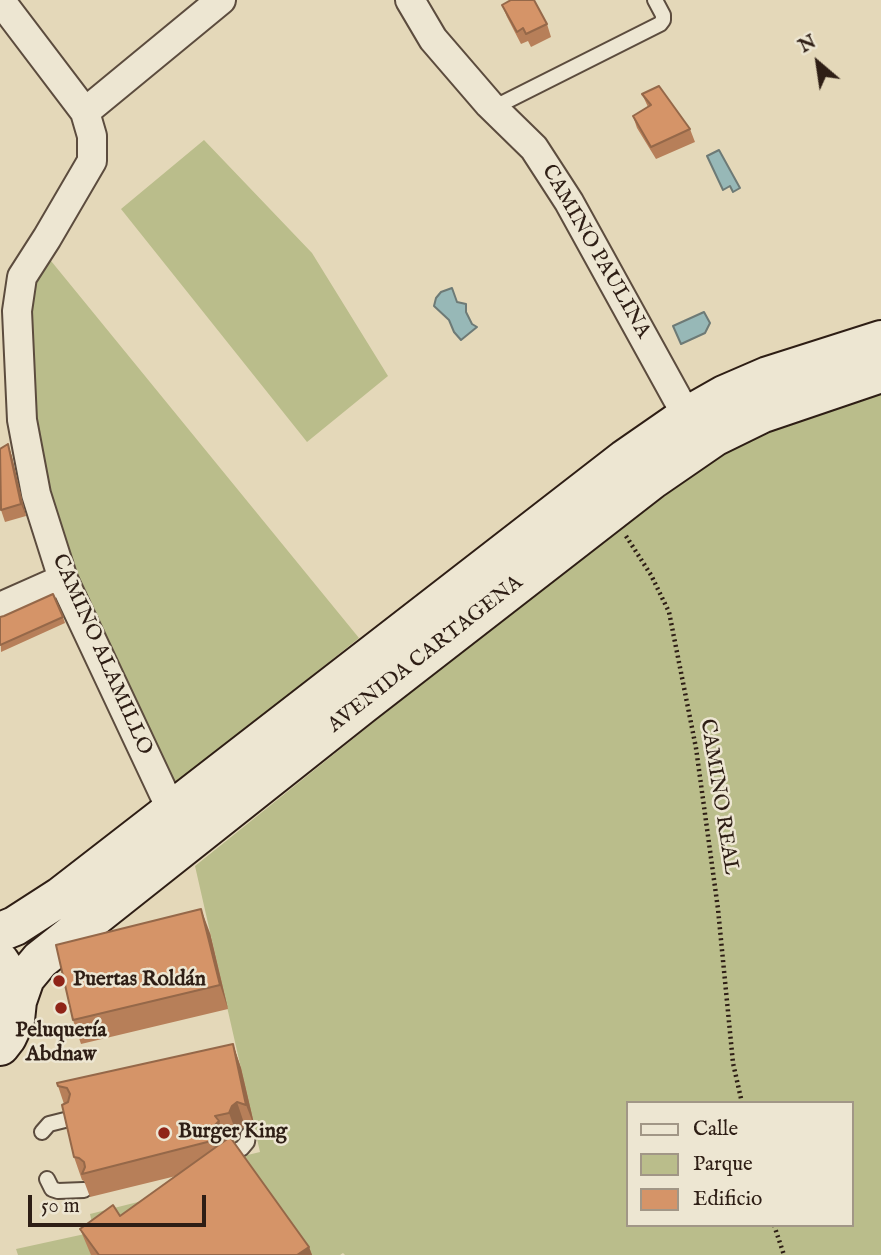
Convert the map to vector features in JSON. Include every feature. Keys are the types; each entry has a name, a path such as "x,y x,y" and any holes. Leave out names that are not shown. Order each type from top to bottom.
{"main road":[{"name":"AVENIDA CARTAGENA","path":"0,932 15,926 60,897 614,468 687,416 724,395 768,376 881,340"},
{"name":"AVENIDA CARTAGENA","path":"0,1046 10,1031 25,978 40,960 653,479 713,438 763,413 881,373"},
{"path":"0,962 13,982 17,1001"}],"street":[{"name":"CAMINO ALAMILLO","path":"0,0 85,113 92,136 92,161 22,277 17,311 22,419 36,494 63,579 172,811"},
{"path":"85,113 221,0"},
{"name":"CAMINO PAULINA","path":"410,0 433,39 493,108 534,148 569,202 687,416"},
{"path":"0,607 63,579"}],"lane":[{"path":"493,108 660,24 663,15 655,0"},
{"path":"42,1132 49,1124 69,1119"},
{"path":"230,1154 242,1136"},
{"path":"47,1179 52,1189 58,1191 84,1190"}],"path":[{"name":"CAMINO REAL","path":"611,512 669,611 696,748 718,909 733,1063 742,1101"},
{"path":"775,1227 783,1255"}],"green space":[{"path":"204,140 312,253 388,376 307,442 121,209"},
{"path":"47,256 359,638 220,749 178,787 107,653 45,489 32,401 31,303 34,282"},
{"path":"881,394 881,1255 18,1255 16,1249 94,1232 90,1214 194,1188 190,1169 260,1152 195,866 512,611 722,453 794,422"}],"water":[{"path":"719,150 740,188 733,192 730,186 723,190 707,156"},
{"path":"452,288 457,302 466,304 466,312 472,324 477,327 461,340 449,320 434,306 441,292"},
{"path":"704,312 710,323 705,333 681,344 673,326"}],"building":[{"path":"511,0 534,0 547,24 526,34 523,28 517,32 502,5"},
{"path":"659,86 690,129 651,147 633,116 651,105 642,94"},
{"path":"8,444 21,504 1,510 0,449"},
{"path":"53,594 63,617 0,645 0,617"},
{"path":"201,909 220,985 73,1020 56,945"},
{"name":"Burger King","path":"233,1044 246,1105 237,1102 229,1113 215,1116 219,1121 213,1131 219,1139 82,1174 84,1162 74,1157 62,1105 68,1102 70,1094 67,1088 58,1086 57,1083"},
{"path":"230,1137 309,1247 297,1255 99,1255 80,1229 113,1205 120,1216"}],"place":[{"name":"Puertas Roldán","path":"59,981"},
{"name":"Peluquería Abdnaw","path":"61,1008"},
{"name":"Burger King","path":"164,1133"}]}
